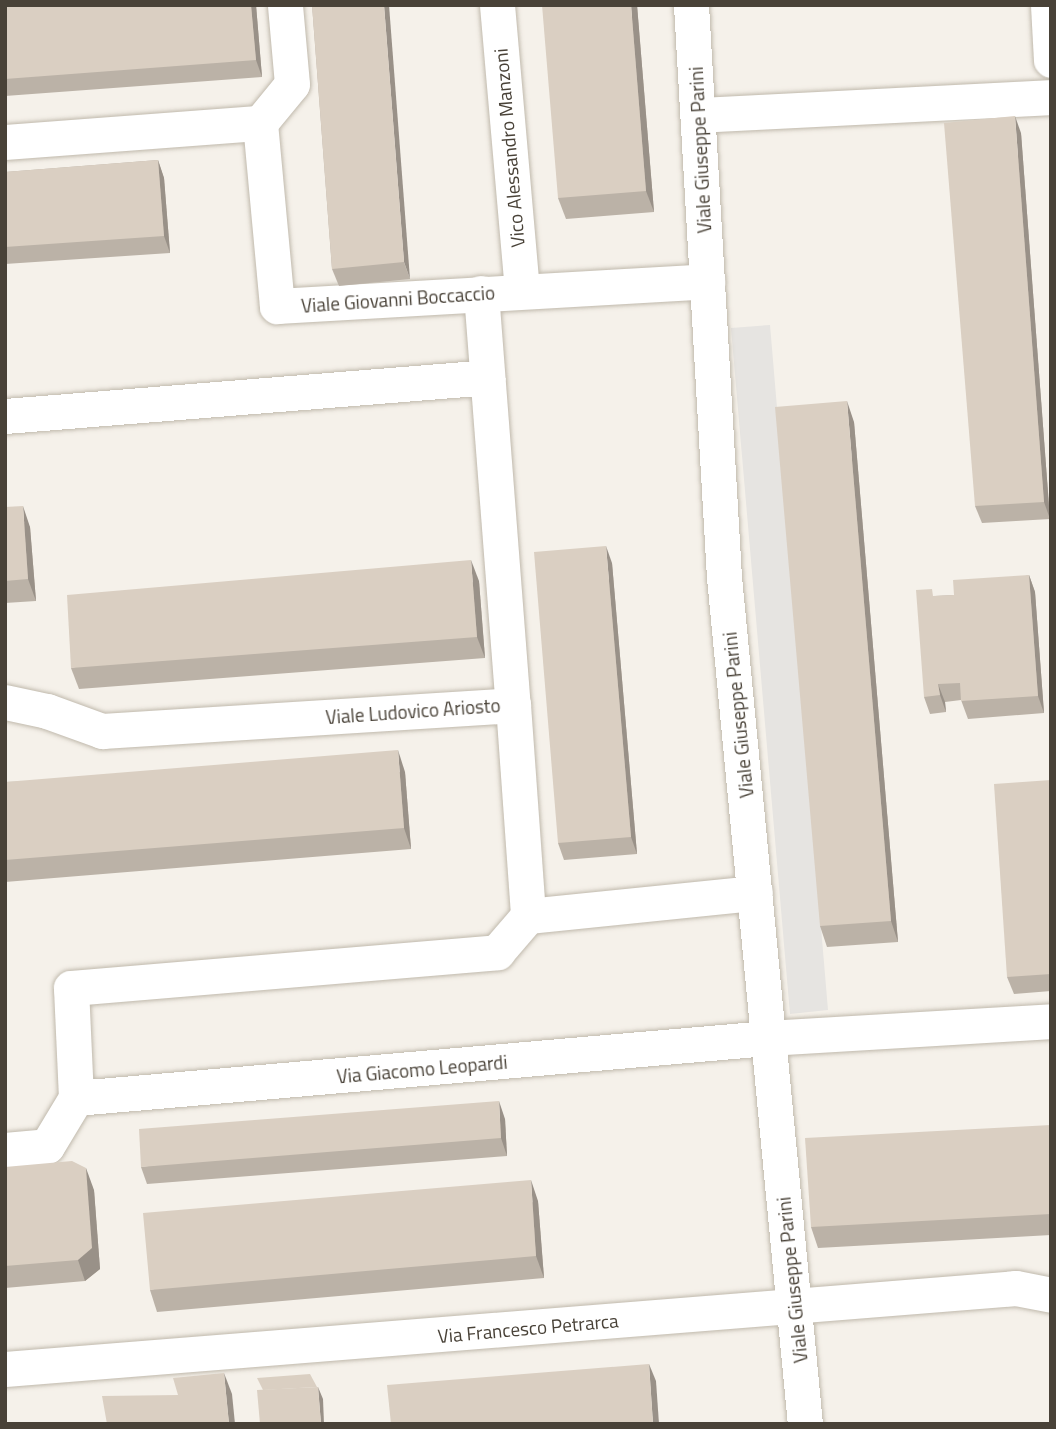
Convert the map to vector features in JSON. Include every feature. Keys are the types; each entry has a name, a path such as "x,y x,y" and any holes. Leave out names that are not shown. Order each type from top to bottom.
{"street":[{"path":"5,142 260,123 292,84 285,5"},
{"name":"Vico Alessandro Manzoni","path":"497,5 522,291"},
{"name":"Viale Giuseppe Parini","path":"691,5 724,577 805,1424"},
{"path":"1048,5 1051,61"},
{"path":"698,116 1051,97"},
{"name":"Viale Giovanni Boccaccio","path":"260,123 277,306 707,281"},
{"path":"481,293 513,705"},
{"path":"5,416 487,377"},
{"name":"Viale Ludovico Ariosto","path":"5,702 47,710 102,731 513,705 528,916"},
{"path":"5,1150 47,1146 76,1098 71,988 497,952 528,916 755,893"},
{"name":"Via Giacomo Leopardi","path":"76,1098 768,1038 1051,1021"},
{"name":"Via Francesco Petrarca","path":"5,1369 1016,1288 1051,1295"}],"shaded area":[{"path":"770,325 828,1010 790,1014 731,328"}],"building":[{"path":"5,5 251,5 256,60 5,79"},
{"path":"312,5 384,5 404,262 332,269"},
{"path":"542,5 631,5 646,191 558,198"},
{"path":"1015,116 1044,502 975,506 944,123"},
{"path":"158,160 164,236 5,247 5,172"},
{"path":"847,401 891,921 820,926 775,407"},
{"path":"23,506 28,579 5,581 5,507"},
{"path":"606,546 631,837 558,843 534,552"},
{"path":"471,560 477,637 71,668 67,595"},
{"path":"1029,575 1038,696 961,701 960,683 938,684 940,695 924,697 916,590 932,589 933,596 954,595 953,580"},
{"path":"398,750 404,828 5,860 5,782"},
{"path":"1051,780 1051,974 1007,977 994,784"},
{"path":"499,1101 501,1138 141,1167 139,1129"},
{"path":"1051,1125 1051,1214 811,1227 805,1138"},
{"path":"72,1161 86,1168 92,1248 78,1260 5,1266 5,1167"},
{"path":"531,1180 536,1256 150,1290 143,1213"},
{"path":"649,1364 653,1424 391,1424 387,1385"},
{"path":"224,1373 229,1424 107,1424 102,1396 178,1395 173,1378"},
{"path":"310,1374 317,1387 263,1390 257,1378"},
{"path":"318,1387 321,1424 260,1424 257,1390"}]}
